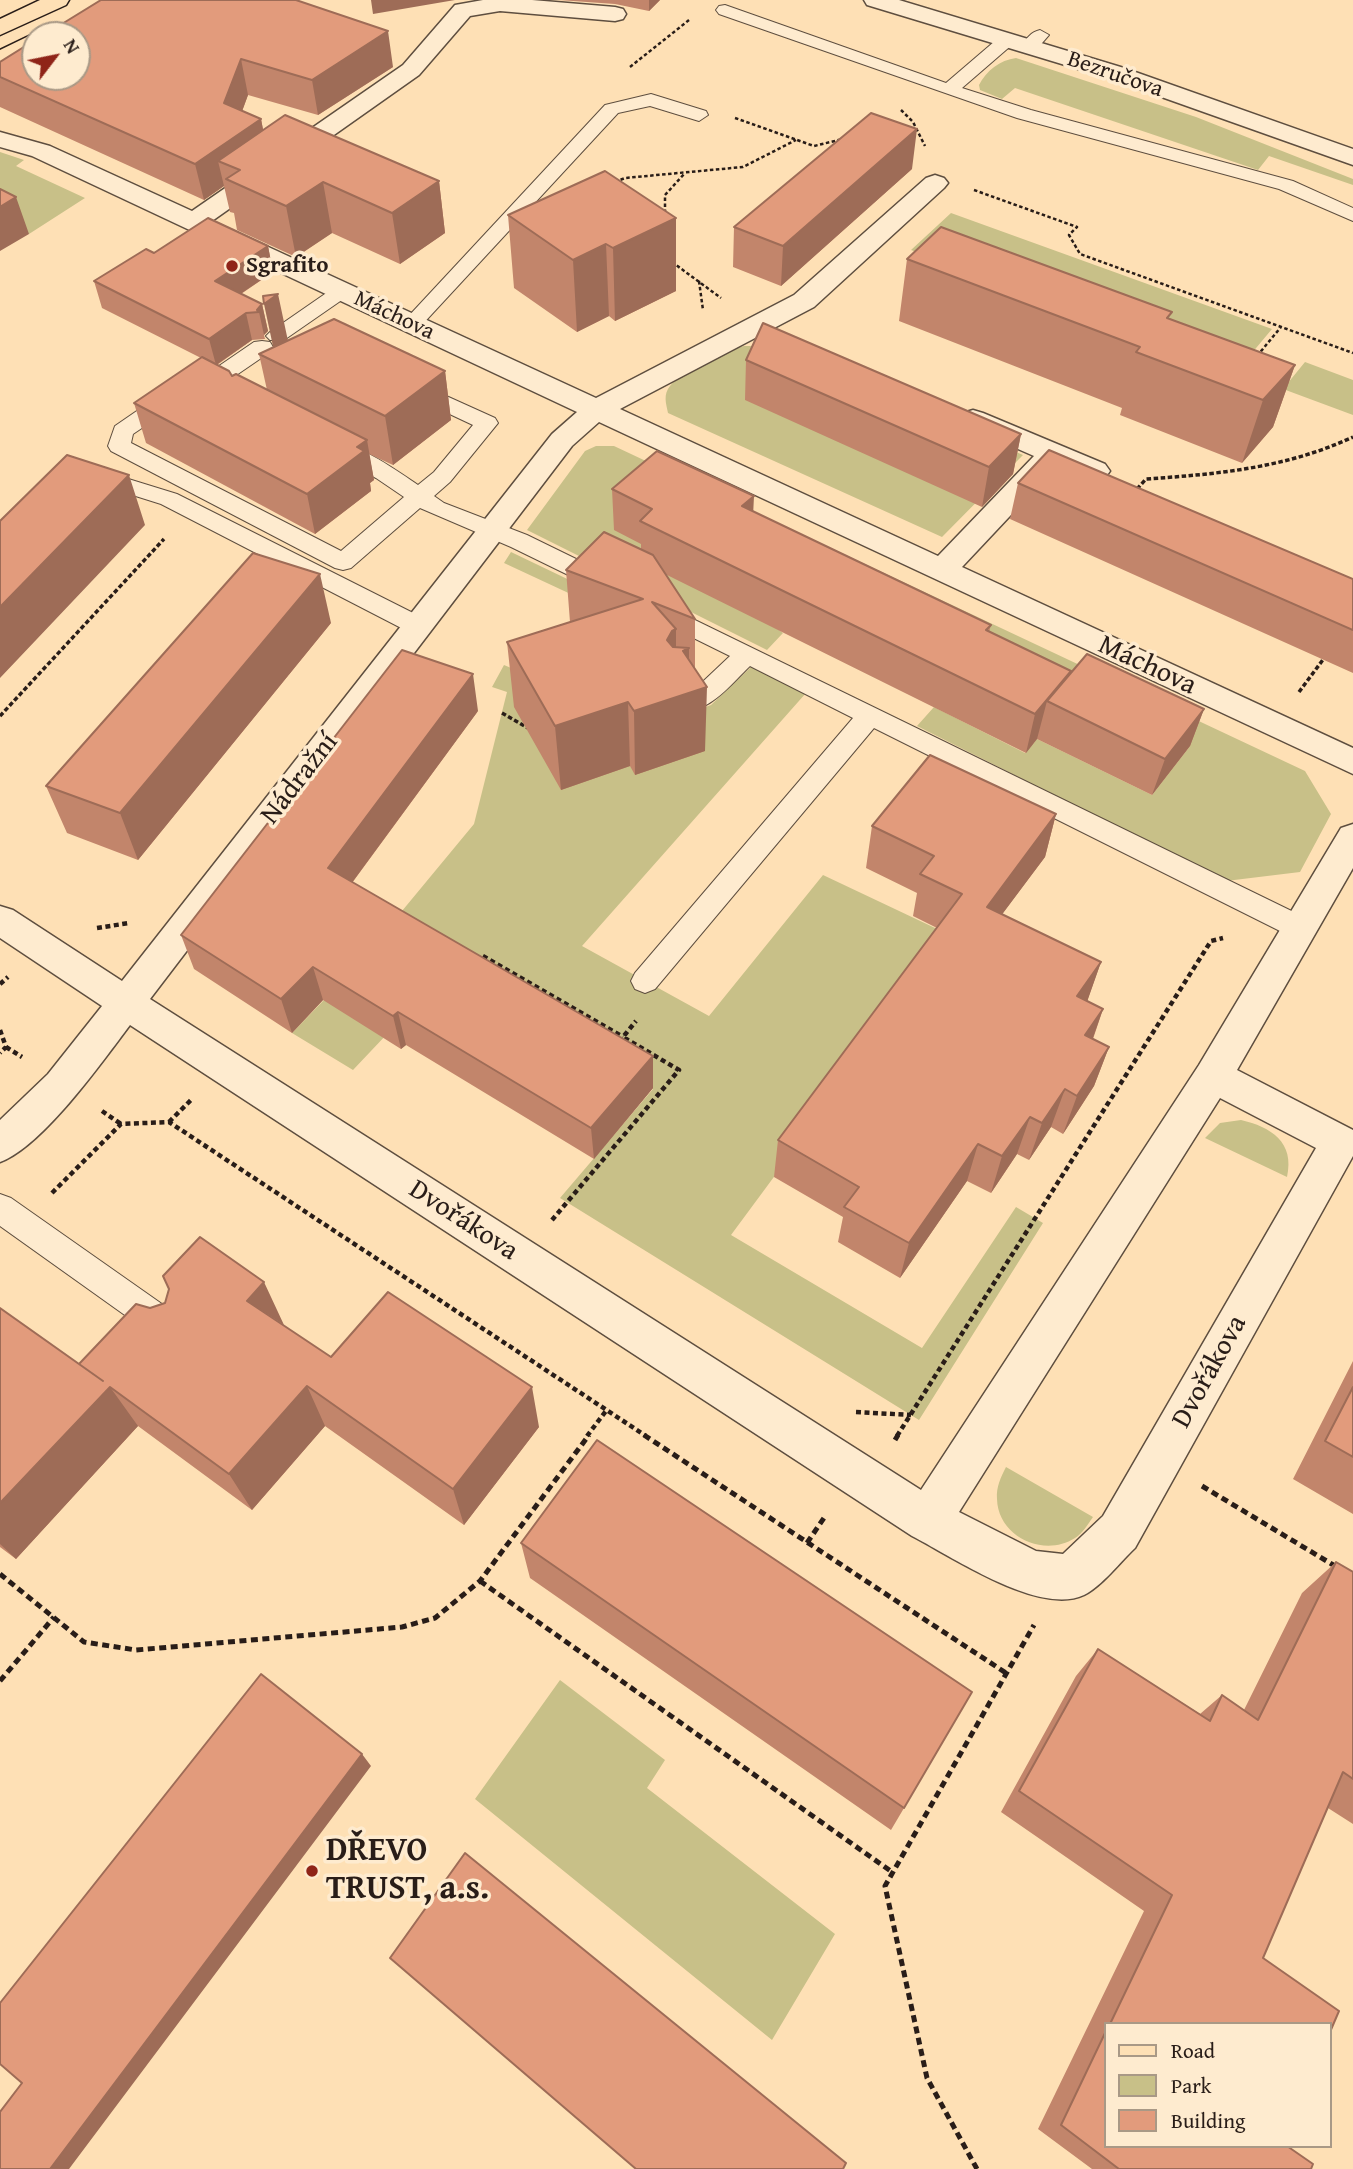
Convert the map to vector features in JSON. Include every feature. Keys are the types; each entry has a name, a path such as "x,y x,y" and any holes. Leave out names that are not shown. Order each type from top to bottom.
{"main road":[{"path":"0,28 58,0"},
{"path":"0,60 21,48"}],"street":[{"name":"Bezručova","path":"875,0 1026,40 1353,158"},
{"path":"193,222 411,70 463,10 500,5 615,14"},
{"name":"Máchova","path":"0,139 41,151 1353,762"},
{"path":"596,410 804,302 935,183"},
{"path":"756,327 793,342"},
{"name":"Nádražní","path":"0,1144 62,1085 562,440 596,410"},
{"path":"954,411 1137,488"},
{"path":"942,570 1053,453"},
{"path":"928,1520 1213,1076 1353,837"},
{"name":"Dvořákova","path":"0,920 928,1520 1032,1574 1071,1577 1119,1532 1340,1142 1213,1076"}],"lane":[{"path":"725,10 949,90 1037,118 1286,185 1353,215"},
{"path":"949,90 1026,40"},
{"path":"412,324 612,109 651,100 699,115"},
{"path":"208,384 342,292"},
{"path":"232,396 199,379 123,431 119,446 343,562 442,477 487,423 389,376"},
{"path":"321,441 384,472 436,508 493,530 633,598 1300,928"},
{"path":"79,482 87,473 169,499 418,626"},
{"path":"260,574 278,554"},
{"path":"683,703 703,696 747,654"},
{"path":"645,981 870,715"},
{"path":"11,1216 175,1333"}],"path":[{"path":"629,68 695,15"},
{"path":"896,105 913,122 930,156"},
{"path":"732,117 814,146 850,137"},
{"path":"900,125 913,122"},
{"path":"612,183 625,178 743,167 796,139"},
{"path":"667,218 662,203 667,188 685,173"},
{"path":"965,187 1077,227 1069,235 1080,254 1353,353"},
{"path":"674,254 677,265"},
{"path":"666,258 756,327"},
{"path":"1256,357 1281,327"},
{"path":"1137,488 1146,479 1243,471 1289,463 1328,450 1353,437"},
{"path":"0,716 191,510"},
{"path":"1273,725 1331,650"},
{"path":"502,713 532,731"},
{"path":"846,1411 911,1415 1211,941 1245,931 1264,911"},
{"path":"474,963 481,955 679,1070 546,1228"},
{"path":"623,1037 662,990 645,981"},
{"path":"598,1036 606,1027"},
{"path":"0,1030 6,1047 0,1053"},
{"path":"11,1216 121,1124 169,1122 1006,1673"},
{"path":"0,1574 84,1642 136,1650 402,1627 435,1618 480,1581 606,1411"},
{"path":"1198,1483 1342,1570"},
{"path":"977,2169 927,2078 885,1886 1062,1576"},
{"path":"480,1581 892,1872"},
{"path":"0,1681 54,1617"}],"green space":[{"path":"1016,58 1196,117 1353,179 1353,185 1269,156 1258,170 1015,88 1002,99 980,90 979,85 990,71 1004,61"},
{"path":"0,152 24,160 16,166 85,198 29,234 0,221"},
{"path":"951,213 1272,329 1236,372 911,250"},
{"path":"744,346 756,346 818,366 1023,455 942,537 668,413 666,393 676,380 704,362"},
{"path":"1305,362 1353,380 1353,415 1283,389"},
{"path":"596,446 614,446 1305,771 1331,814 1300,872 1226,881 917,726 934,707 1025,753 1037,739 1152,795 1190,746 707,577 783,633 767,650 527,530 585,451"},
{"path":"511,552 684,635 683,715 711,705 751,667 806,693 582,946 709,1016 823,875 952,936 731,1235 922,1348 1016,1207 1043,1223 919,1420 560,1198 653,1089 388,1033 353,1070 292,1033 354,969 474,824 507,692 492,687 504,665 523,673 635,624 504,563"},
{"path":"1241,1120 1271,1132 1284,1145 1289,1165 1287,1177 1205,1138 1220,1123"},
{"path":"1006,1467 1093,1517 1085,1529 1063,1544 1050,1546 1025,1540 1014,1533 999,1512 997,1499 997,1490"},
{"path":"560,1680 665,1760 647,1788 835,1934 772,2040 475,1799"}],"building":[{"path":"101,0 296,0 388,31 312,80 241,59 224,103 261,119 195,164 31,91 91,91 91,21 67,21"},
{"path":"21,49 21,86 0,77 0,62"},
{"path":"871,113 917,129 783,246 734,227"},
{"path":"285,115 439,181 392,213 323,182 286,206 226,179 240,170 218,161"},
{"path":"605,171 676,218 613,248 606,244 573,260 508,215"},
{"path":"0,189 16,197 0,207"},
{"path":"208,218 268,246 215,281 262,304 257,310 259,312 246,313 209,339 94,281 146,249 154,253"},
{"path":"941,227 1172,312 1167,318 1295,365 1263,400 1136,352 1140,347 907,259"},
{"path":"278,294 264,304 263,296"},
{"path":"334,319 445,371 385,416 259,354"},
{"path":"763,323 1021,434 989,467 746,360"},
{"path":"202,357 229,371 232,376 236,374 367,440 357,447 364,451 307,494 134,403"},
{"path":"1049,450 1353,579 1353,630 1018,483"},
{"path":"657,451 754,496 742,506 991,625 986,630 1071,671 1035,714 640,521 652,509 612,489"},
{"path":"67,455 129,475 0,607 0,521"},
{"path":"604,532 653,555 695,619 652,602 676,629 667,640 673,647 689,648 683,651 707,687 634,711 628,702 555,726 507,642 643,599 566,570"},
{"path":"253,553 320,574 120,813 46,786"},
{"path":"402,650 473,674 328,868 653,1056 591,1128 398,1012 393,1016 313,967 281,999 181,935"},
{"path":"1087,654 1204,709 1165,759 1047,701"},
{"path":"930,755 1056,814 987,907 1101,962 1077,996 1103,1009 1085,1035 1109,1047 1077,1096 1065,1089 1042,1123 1030,1117 1002,1156 978,1144 909,1243 844,1207 859,1187 778,1140 962,894 920,874 934,856 872,826"},
{"path":"200,1237 264,1282 247,1301 331,1357 388,1292 532,1387 453,1489 307,1386 229,1474 110,1387 0,1503 0,1308 79,1364 136,1304 150,1308 165,1303 169,1289 163,1276"},
{"path":"1353,1387 1353,1457 1325,1441"},
{"path":"597,1440 972,1692 904,1808 521,1543"},
{"path":"1336,1562 1353,1572 1353,1779 1343,1772 1263,1958 1339,2011 1332,2027 1332,2022 1111,2022 1172,1895 1019,1791 1098,1649 1210,1721 1222,1695 1258,1720"},
{"path":"261,1674 362,1754 50,2169 0,2169 0,2112 22,2083 0,2064 0,2003"},
{"path":"465,1853 846,2163 843,2169 636,2169 390,1958"},
{"path":"1104,2035 1104,2148 1290,2148 1313,2164 1311,2169 1119,2169 1061,2125"}],"place":[{"name":"Sgrafito","path":"232,266"},
{"name":"DŘEVO TRUST, a.s.","path":"312,1871"}]}
